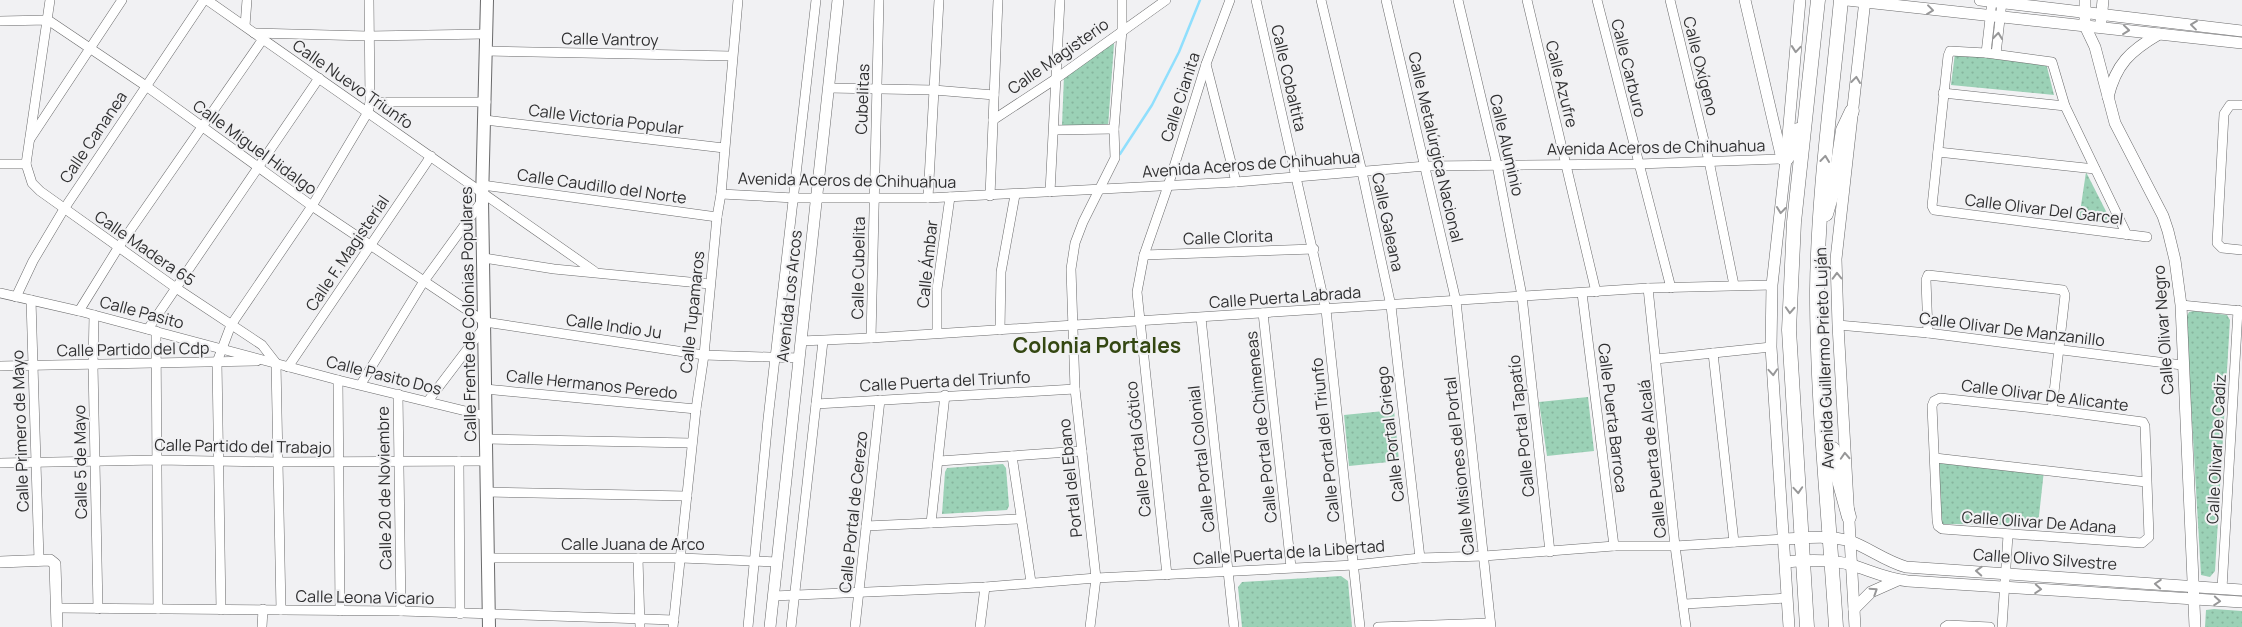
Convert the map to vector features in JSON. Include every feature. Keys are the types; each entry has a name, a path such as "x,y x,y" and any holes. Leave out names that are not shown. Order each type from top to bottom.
{"main road":[{"name":"Calle Frente de Colonias Populares","path":"487,0 486,102 482,192 489,621"},
{"name":"Avenida Guillermo Prieto Luján","path":"1807,627 1789,330 1794,222 1810,88 1818,0"},
{"name":"Avenida Guillermo Prieto Luján","path":"1836,627 1819,364 1817,290 1820,234 1841,0"},
{"path":"1784,159 1794,145 1810,88"},
{"path":"1820,234 1835,183 1845,123 1852,111"},
{"path":"1819,364 1829,399 1837,473 1849,517"}],"street":[{"path":"0,164 26,164 50,0"},
{"path":"30,139 122,0"},
{"name":"Calle Nuevo Triunfo","path":"206,0 594,271"},
{"name":"Calle Cananea","path":"16,297 33,262 64,209 206,0"},
{"path":"245,26 247,0"},
{"path":"221,610 217,460 217,362 231,325 312,206 368,112 370,102 369,0"},
{"name":"Calle Tupamaros","path":"674,623 692,443 704,354 717,217 721,194 738,0"},
{"path":"748,627 756,561 768,419 816,0"},
{"name":"Avenida Los Arcos","path":"770,627 838,0"},
{"name":"Cubelitas","path":"874,198 879,0"},
{"path":"928,198 939,0"},
{"path":"990,196 998,0"},
{"path":"1050,192 1060,0"},
{"name":"Portal del Ebano","path":"1090,627 1096,578 1075,389 1071,269 1075,243 1099,188 1113,163 1122,30 1122,0"},
{"name":"Calle Magisterio","path":"993,120 1057,78 1166,0"},
{"name":"Calle Cianita","path":"1139,320 1137,292 1144,255 1168,186 1206,64 1230,0"},
{"name":"Calle Cobaltita","path":"1256,0 1314,249 1326,310"},
{"name":"Calle Galeana","path":"1321,0 1362,172 1391,306"},
{"name":"Calle Metalúrgica Nacional","path":"1386,0 1456,302"},
{"name":"Calle Aluminio","path":"1458,0 1497,165 1522,296"},
{"name":"Calle Azufre","path":"1527,0 1596,292"},
{"name":"Calle Carburo","path":"1597,0 1671,288"},
{"name":"Calle Oxígeno","path":"1670,0 1709,161 1734,285"},
{"path":"1744,0 1784,159"},
{"path":"1789,627 1771,347 1772,285 1800,0"},
{"path":"1847,0 2242,43"},
{"path":"1980,0 2085,6 2102,13 2242,31"},
{"path":"2095,46 2101,28 2102,0"},
{"name":"Avenida Guillermo Prieto Luján","path":"1855,627 1838,325 1837,252 1865,1"},
{"path":"1986,53 1997,2"},
{"path":"2085,6 2085,26"},
{"path":"1995,17 1996,54"},
{"path":"0,21 48,20"},
{"name":"Calle Miguel Hidalgo","path":"48,20 146,86 312,206 485,324"},
{"name":"Calle Olivar Negro","path":"2085,26 2095,46 2115,123 2163,216 2176,260 2181,305 2182,365 2195,627"},
{"path":"254,33 368,36 486,34"},
{"path":"2108,99 2112,80 2119,68 2136,50 2159,34"},
{"path":"79,311 118,248 263,39"},
{"name":"Calle Vantroy","path":"486,51 732,56"},
{"path":"2095,169 1938,152 1943,93 1950,51 1996,54 2052,62 2065,106 2127,235"},
{"path":"1206,64 1236,182"},
{"path":"158,609 156,364 152,330 176,288 319,78"},
{"path":"828,88 934,90 994,95"},
{"path":"1943,93 2065,106"},
{"path":"370,102 486,102"},
{"path":"2242,105 2230,105 2224,114 2217,243 2222,248 2242,250"},
{"name":"Calle Victoria Popular","path":"485,120 724,148"},
{"path":"1054,130 1114,129"},
{"name":"Calle Olivar Del Garcel","path":"1938,152 1932,206 1937,211 2147,237"},
{"name":"Calle F. Magisterial","path":"288,367 431,156"},
{"name":"Avenida Aceros de Chihuahua","path":"721,194 794,198 990,196 1099,188 1236,182 1426,166 1638,164 1784,159"},
{"name":"Calle Madera 65","path":"26,164 32,183 64,209 262,346 272,362"},
{"path":"361,384 482,192"},
{"name":"Calle Caudillo del Norte","path":"482,192 717,217"},
{"path":"1000,330 1001,272 1015,195"},
{"name":"Calle Ámbar","path":"937,333 938,289 950,197"},
{"name":"Calle Cubelita","path":"871,338 874,198"},
{"name":"Calle Clorita","path":"1144,255 1314,249"},
{"path":"484,258 554,269 594,271 710,284"},
{"path":"1928,333 1926,280 1928,275 2061,290 2065,295 2052,410"},
{"name":"Calle Puerta Labrada","path":"801,341 1139,320 1201,318 1648,288 1772,285"},
{"name":"Calle Puerta de Alcalá","path":"1648,288 1675,546 1686,627"},
{"name":"Calle Pasito","path":"0,293 79,311 272,362"},
{"name":"Calle Puerta Barroca","path":"1582,293 1614,546"},
{"name":"Calle Portal Tapatío","path":"1522,296 1550,552"},
{"name":"Calle Primero de Mayo","path":"31,300 35,462 44,560"},
{"name":"Calle Misiones del Portal","path":"1456,302 1491,625"},
{"path":"2181,305 2240,311"},
{"name":"Calle Portal Griego","path":"1391,306 1420,558"},
{"name":"Calle Portal del Triunfo","path":"1326,310 1360,627"},
{"name":"Calle Olivar De Cadiz","path":"2222,589 2239,372 2240,311"},
{"name":"Calle Portal de Chimeneas","path":"1263,313 1291,567"},
{"name":"Calle 5 de Mayo","path":"94,315 93,365 98,609"},
{"name":"Calle Portal Colonial","path":"1201,318 1234,627"},
{"name":"Calle Portal Gótico","path":"1139,320 1167,574"},
{"path":"428,401 485,324"},
{"name":"Calle Indio Ju","path":"485,324 704,354 799,358"},
{"name":"Calle Olivar De Manzanillo","path":"1838,325 1928,333 2182,365"},
{"path":"791,627 823,341"},
{"path":"1656,359 1771,347"},
{"path":"1713,353 1734,542"},
{"path":"272,362 278,462 281,610"},
{"name":"Calle Pasito Dos","path":"272,362 486,416"},
{"name":"Calle Partido del Cdp","path":"0,366 272,362"},
{"path":"338,380 340,611"},
{"name":"Calle Hermanos Peredo","path":"485,389 696,409"},
{"name":"Calle Puerta del Triunfo","path":"816,404 1075,389"},
{"name":"Calle 20 de Noviembre","path":"398,394 397,463 401,611"},
{"path":"931,523 946,395"},
{"name":"Calle Olivar De Alicante","path":"1940,398 2141,422 2145,426"},
{"name":"Calle Olivar De Adana","path":"1940,398 1934,401 1932,406 1938,526 1947,531 2142,543 2149,537 2150,533 2146,482 2145,426"},
{"name":"Calle Portal de Cerezo","path":"855,627 880,400"},
{"path":"486,439 692,443"},
{"path":"939,461 1082,451"},
{"path":"1012,456 1030,582"},
{"path":"1935,458 2146,482"},
{"name":"Calle Partido del Trabajo","path":"0,463 158,460 397,463 486,461"},
{"path":"459,461 460,614"},
{"path":"486,492 687,496"},
{"path":"866,526 1020,519"},
{"path":"2002,627 2008,535"},
{"name":"Calle Olivo Silvestre","path":"1784,539 1830,538 1850,542 1887,561 1906,567 2242,590"},
{"name":"Calle Puerta de la Libertad","path":"794,596 985,587 1096,578 1354,565 1420,558 1550,552 1614,546 1675,546 1784,539"},
{"name":"Calle Juana de Arco","path":"489,558 681,558 777,562"},
{"path":"638,558 639,623"},
{"path":"0,562 44,560 55,564 57,627"},
{"name":"Calle Olivo Silvestre","path":"1786,562 1832,561 1852,565 1880,577 1898,580 2242,602"},
{"path":"1854,608 1871,592 1898,580"},
{"path":"980,627 985,587"},
{"path":"773,596 794,596"},
{"path":"1684,604 1787,598"},
{"name":"Calle Leona Vicario","path":"56,608 401,611 460,614 489,621 674,623"},
{"path":"262,627 263,609"},
{"path":"1378,627 1491,625"},
{"path":"1944,627 1948,625 1990,627"}],"green space":[{"path":"1111,43 1114,44 1108,127 1062,125 1064,76"},
{"path":"1955,53 2046,63 2054,95 1951,85"},
{"path":"2086,172 2112,223 2079,219"},
{"path":"2189,312 2227,315 2230,320 2215,571 2210,577 2201,575 2186,318"},
{"path":"1588,397 1594,451 1547,456 1539,402"},
{"path":"1394,410 1399,461 1349,466 1344,415"},
{"path":"1939,458 2044,470 2038,525 1941,524"},
{"path":"1003,464 1006,468 1009,506 1007,510 942,514 945,472 947,468"},
{"path":"1341,576 1348,581 1352,627 1242,627 1238,587 1242,582"},
{"path":"2206,610 2242,611 2242,627 2205,627"}],"waterway":[{"path":"1120,154 1152,105 1179,52 1200,0"}],"district":[{"name":"Colonia Portales","path":"1097,345"}]}
